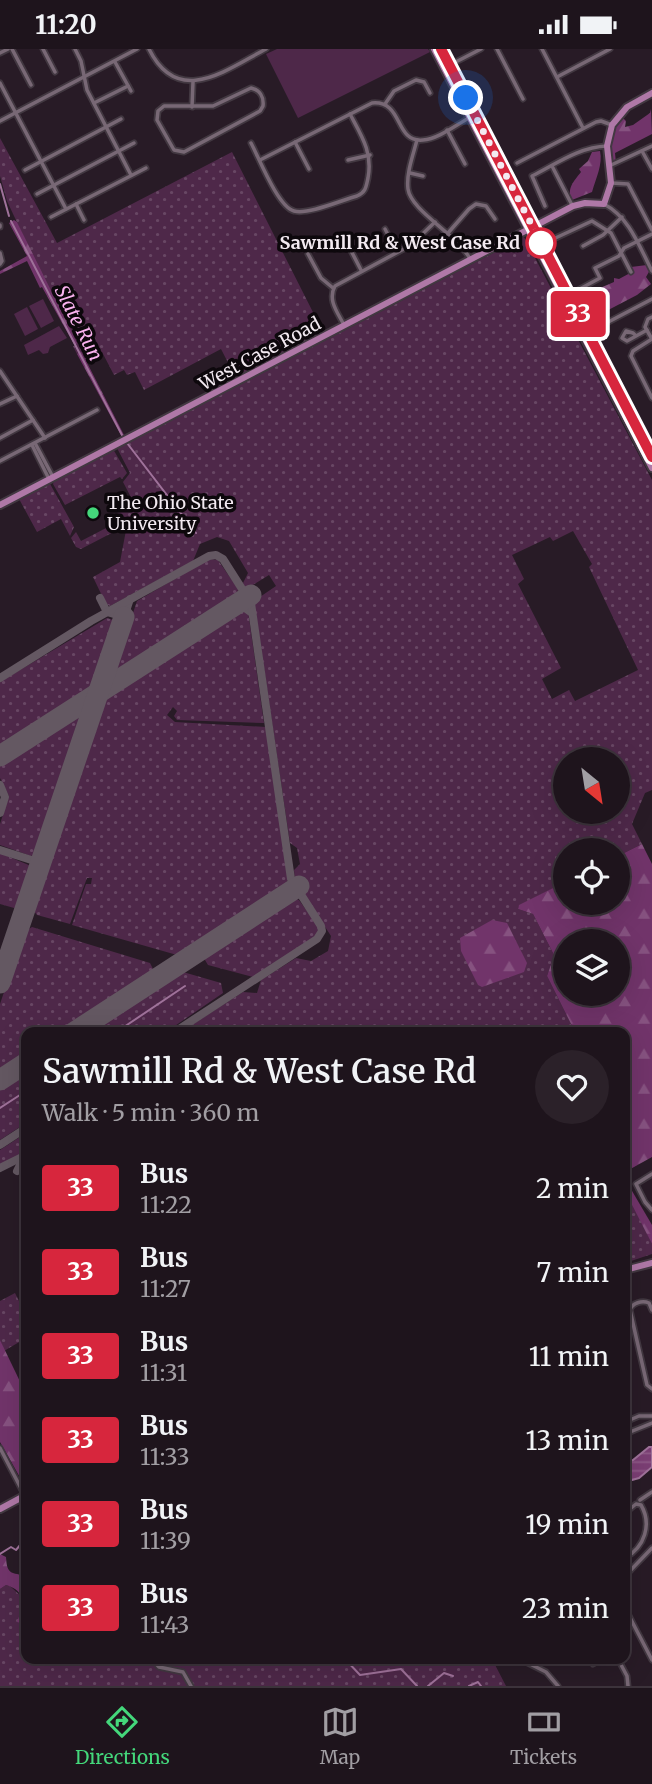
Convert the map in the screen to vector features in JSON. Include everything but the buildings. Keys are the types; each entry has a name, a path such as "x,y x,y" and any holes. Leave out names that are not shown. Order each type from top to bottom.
{"main road":[{"path":"434,49 446,66 652,468"},
{"path":"441,49 446,66"},
{"path":"573,207 586,203 604,204 611,183 607,146 612,125 627,107 652,93"},
{"name":"West Case Road","path":"0,505 573,207"},
{"path":"530,229 652,457"},
{"path":"630,1269 652,1263"},
{"path":"0,1509 21,1499"}],"street":[{"path":"0,53 10,49 32,85"},
{"path":"43,49 55,72"},
{"path":"75,49 94,103 131,175"},
{"path":"0,121 137,49"},
{"path":"149,49 158,64 168,73 193,82 212,77 267,49"},
{"path":"446,66 481,49"},
{"path":"497,49 523,99"},
{"path":"542,49 583,129"},
{"path":"556,77 610,49"},
{"path":"94,103 129,89 115,61"},
{"path":"385,104 394,91 416,80 424,82 430,93"},
{"path":"192,107 193,82"},
{"path":"0,83 66,209"},
{"path":"251,88 262,96 263,106 255,115 189,150 179,152 171,146 156,114 164,106 192,107 212,106 251,88"},
{"path":"260,160 372,103 385,104 391,109 404,132 417,140 425,140 472,117"},
{"path":"251,143 283,204 295,212 357,196 364,191 371,165 370,155 350,114"},
{"path":"25,170 121,119"},
{"path":"517,163 601,121 612,125"},
{"path":"447,130 465,164"},
{"path":"417,140 408,186 411,198 462,245 471,259"},
{"path":"295,142 309,169"},
{"path":"37,194 134,143"},
{"path":"545,206 531,177 585,150 607,146"},
{"path":"609,166 652,146"},
{"path":"642,151 652,169"},
{"path":"348,160 370,155"},
{"path":"552,166 573,207"},
{"path":"51,217 146,168"},
{"path":"410,173 423,176"},
{"path":"576,291 600,278 595,268 652,232 628,184 611,183"},
{"path":"76,204 85,220"},
{"path":"448,233 468,209 476,204 486,206 495,219"},
{"path":"604,204 622,217 652,271"},
{"path":"583,246 609,231 622,217"},
{"path":"549,241 590,221 609,231 631,272"},
{"path":"344,325 332,300 333,289 341,281 417,241 435,222"},
{"path":"385,229 397,252"},
{"path":"346,241 362,271"},
{"path":"0,253 0,264"},
{"path":"308,254 321,278 333,289"},
{"path":"593,330 652,299"},
{"path":"652,317 648,319 645,327 652,339 631,356 652,398"},
{"path":"636,336 646,330"},
{"path":"0,370 45,438"},
{"path":"646,387 652,388"},
{"path":"0,404 17,396"},
{"path":"0,461 97,410"},
{"path":"0,437 33,420"},
{"path":"34,444 51,478"},
{"path":"651,1177 638,1181 636,1185 646,1205 652,1210"},
{"path":"652,1310 646,1302 639,1303 630,1310 647,1385 652,1389"},
{"path":"630,1420 639,1416 652,1416"},
{"path":"630,1432 652,1423"},
{"path":"0,1448 21,1489"},
{"path":"640,1500 652,1492"},
{"path":"630,1509 636,1504 641,1505 647,1514 649,1530 630,1554"},
{"path":"630,1571 652,1548"},
{"path":"630,1618 652,1660"},
{"path":"156,1664 158,1667 184,1673 191,1686"},
{"path":"531,1664 546,1672 558,1686"},
{"path":"621,1664 628,1678 628,1686"}],"shaded area":[{"path":"277,49 428,49 430,52 298,118 266,54"},
{"path":"0,138 57,243 232,152 324,334 237,380 221,349 144,390 135,372 127,375 124,370 114,375 102,352 86,360 81,351 77,354 73,346 7,201 0,176"},
{"path":"524,237 652,480 652,790 645,793 632,824 642,844 630,850 630,838 553,838 553,888 518,909 533,914 553,953 547,976 553,988 553,1006 562,1006 572,1027 189,1027 243,992 257,993 261,980 296,958 311,961 328,951 331,936 295,881 294,870 300,864 297,848 290,843 254,601 276,586 269,575 246,589 243,583 248,573 229,541 217,537 200,544 193,561 110,606 106,604 93,577 120,562 127,525 81,549 76,547 71,538 76,532 81,541 110,526 107,519 135,505 123,482 130,473 117,448","holes":["573,531 592,564 589,567 638,670 575,701 569,690 552,699 542,679 561,668 518,584 524,579 512,555 550,537 553,541"]},
{"path":"43,299 54,321 41,328 29,306"},
{"path":"27,307 38,329 25,336 14,314"},
{"path":"59,326 67,338 50,347 48,353 43,354 39,350 28,355 24,345"},
{"path":"113,449 127,473 122,479 120,477 65,505 53,484 55,479"},
{"path":"49,482 74,527 70,536 61,519 37,532 18,497"},
{"path":"209,559 218,560 238,589 237,596 117,672 114,670 137,601"},
{"path":"241,609 248,611 264,723 177,720 174,716 177,711 173,707 167,715 175,722 266,727 288,879 284,888 177,955 72,925 86,884 91,884 92,878 87,878 70,924 37,915 33,910 104,699"},
{"path":"107,618 113,620 115,625 91,690 0,749 0,682"},
{"path":"80,713 83,717 36,854 31,856 0,845 0,824 9,796 0,778 0,765"},
{"path":"0,853 31,866 20,905 14,908 0,904"},
{"path":"294,898 299,900 319,928 316,936 253,977 208,965 206,955"},
{"path":"32,927 150,963 154,971 67,1027 21,1027 21,1057 0,1070 0,1004 24,932"},
{"path":"183,972 221,983 223,993 173,1027 93,1027 177,973"},
{"path":"21,1074 21,1126 0,1140 0,1088"},
{"path":"21,1136 21,1156 0,1167 0,1150"},
{"path":"630,1198 652,1244 652,1254 630,1261"},
{"path":"15,1293 21,1305 21,1341 4,1351 0,1340 0,1301"},
{"path":"652,1447 652,1467 639,1478 630,1481 630,1461"},
{"path":"6,1585 21,1596 21,1664 495,1664 506,1686 0,1686 0,1589"}],"green space":[{"path":"651,109 652,134 615,153 616,163 612,165 611,139 617,121 621,116 626,121 625,127 633,125 650,113"},
{"path":"600,151 600,166 592,192 572,200 570,189 581,172 579,169 588,161 592,152"},
{"path":"14,220 77,343 75,346 27,261 0,274 0,271 27,256 9,223"},
{"path":"647,265 650,270 646,277 651,284 637,295 591,319 595,327 591,329 580,304 601,292 600,288 614,282 614,278 619,279 632,272 631,267"},
{"path":"81,351 125,437 123,439 77,354"},
{"path":"642,844 652,864 652,1157 630,1169 630,1027 572,1027 562,1006 630,1006 630,929 553,929 553,953 533,914 518,909 519,905 553,888 553,915 630,915 630,850"},
{"path":"492,920 507,923 527,963 524,972 482,987 478,985 461,951 460,938"},
{"path":"553,958 553,988 547,976"},
{"path":"630,1188 652,1225 652,1244 630,1201"},
{"path":"0,1340 21,1384 21,1479 0,1442"},
{"path":"0,1554 6,1557 11,1572 21,1575 21,1595 6,1585 0,1589"}],"waterway":[{"name":"Slate Run","path":"0,184 9,216"},
{"name":"Slate Run","path":"11,221 123,437"},
{"name":"Slate Run","path":"127,443 196,533"},
{"path":"124,1027 185,986"},
{"path":"0,1108 21,1094"},
{"path":"0,1554 11,1547 16,1550 21,1544"},
{"path":"350,1664 360,1675 401,1669 417,1686"},
{"path":"428,1686 444,1673 453,1676"},
{"path":"469,1686 478,1682 481,1686"}],"taxiway":[{"path":"0,678 91,621 209,556 216,555 223,559 251,603 291,879 322,931 317,939 182,1027"},
{"path":"100,598 107,612 124,617 130,599"},
{"path":"238,603 252,613"},
{"path":"0,785 5,797 0,813"},
{"path":"0,850 41,863"},
{"path":"0,1145 21,1131"},
{"path":"0,1168 21,1158"},
{"path":"17,1171 21,1163"}],"runway":[{"path":"0,756 251,595"},
{"path":"0,983 124,617"},
{"path":"82,1027 299,886"},
{"path":"0,1080 21,1066"}],"bus line":[{"name":"33","path":"441,49 652,457"}],"place":[{"name":"Sawmill Rd & West Case Rd","path":"541,243"},
{"name":"The Ohio State University","path":"93,513"}],"route":[{"path":"466,98 541,243"}]}
